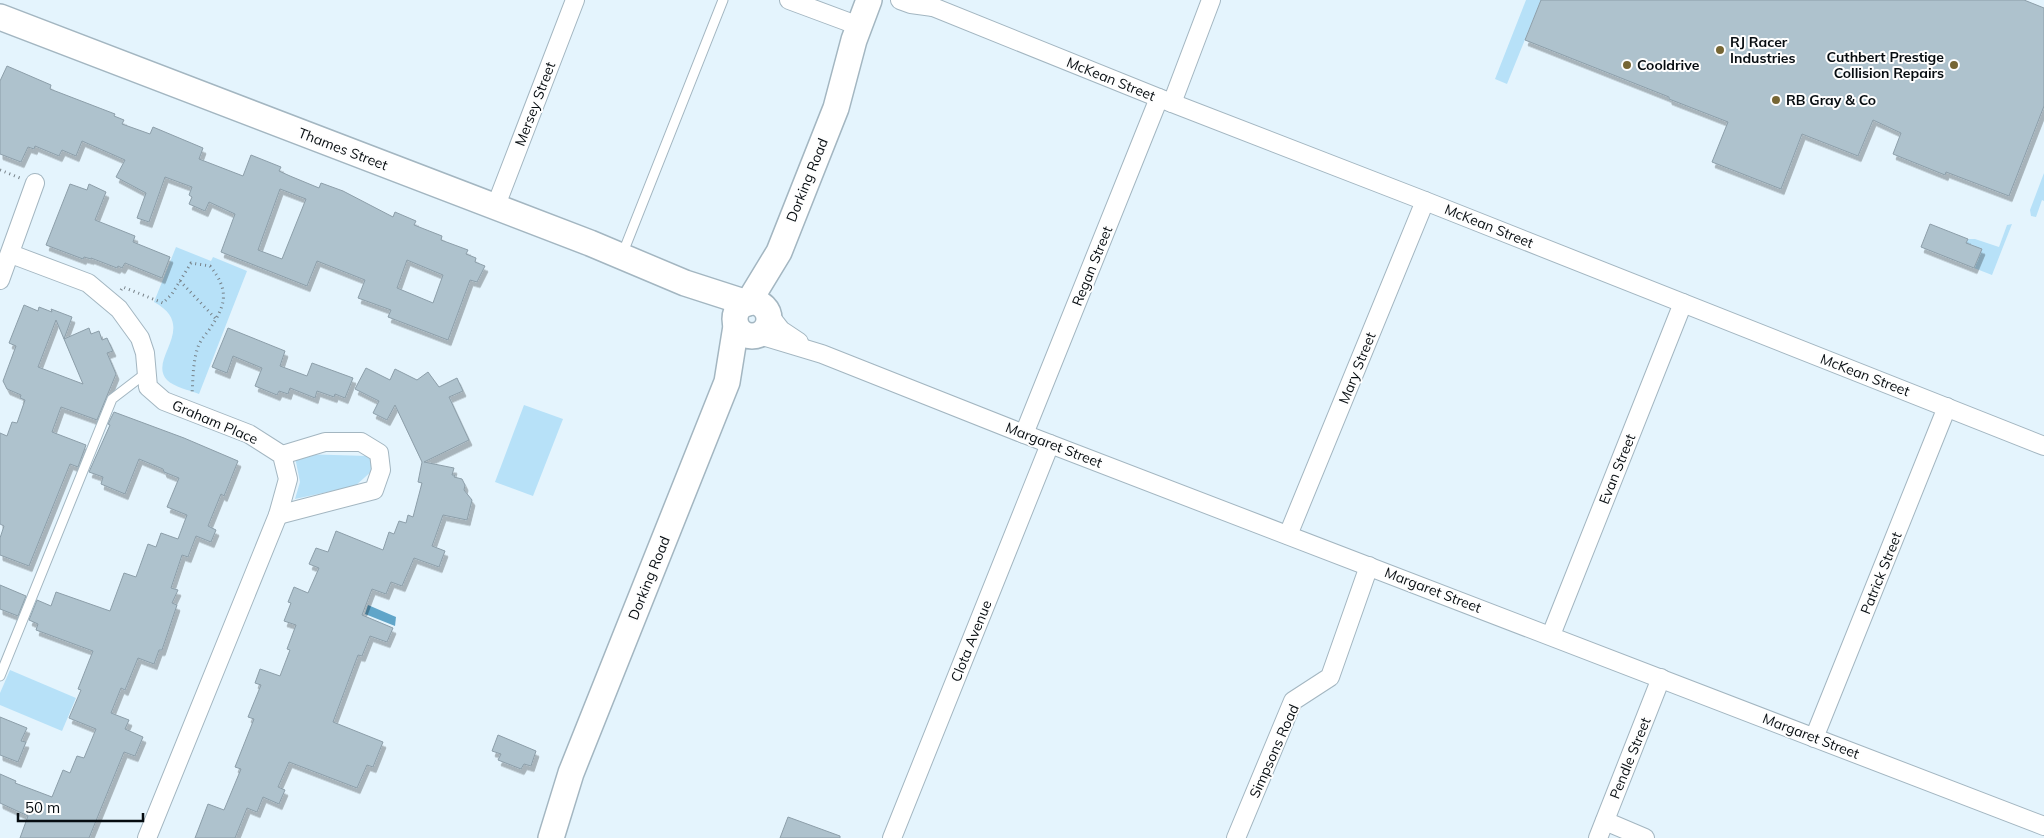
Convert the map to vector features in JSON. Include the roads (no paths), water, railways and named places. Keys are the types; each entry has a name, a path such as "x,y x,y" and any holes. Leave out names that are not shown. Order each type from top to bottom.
{"main road":[{"name":"Dorking Road","path":"551,838 571,773 836,108 859,26 869,0"},
{"name":"Dorking Road","path":"836,108 867,52 886,0"},
{"name":"Thames Street","path":"0,17 622,256 685,283 728,314 753,319"},
{"name":"Dorking Road","path":"535,838 571,773"}],"street":[{"name":"Mersey Street","path":"495,208 575,0"},
{"path":"789,0 859,26"},
{"name":"McKean Street","path":"900,0 911,4 928,3 1165,101 1425,201 2044,446"},
{"name":"Regan Street","path":"1024,434 1165,101 1211,0"},
{"path":"0,280 11,254 35,183"},
{"name":"Mary Street","path":"1288,535 1425,201"},
{"name":"Graham Place","path":"11,254 88,283 119,309 140,338 145,354 148,387 164,401 249,434 282,455"},
{"name":"Evan Street","path":"1551,635 1683,303"},
{"name":"Margaret Street","path":"753,319 787,334 822,354 1024,434 2044,826"},
{"name":"Patrick Street","path":"1814,738 1947,408"},
{"path":"147,838 278,515 288,479 282,455 324,442 361,442 379,453 381,470 374,490 278,515"},
{"name":"Clota Avenue","path":"892,838 1050,444"},
{"name":"Simpsons Road","path":"1236,838 1293,702 1330,677 1370,566"},
{"name":"Pendle Street","path":"1598,838 1661,678"},
{"path":"1605,821 1645,838"}],"lane":[{"path":"622,256 723,0"},
{"path":"0,676 112,399 146,373"}],"place":[{"name":"RJ Racer Industries","path":"1720,50"},
{"name":"Cooldrive","path":"1627,65"},
{"name":"Cuthbert Prestige Collision Repairs","path":"1954,65"},
{"name":"RB Gray & Co","path":"1776,100"}]}
